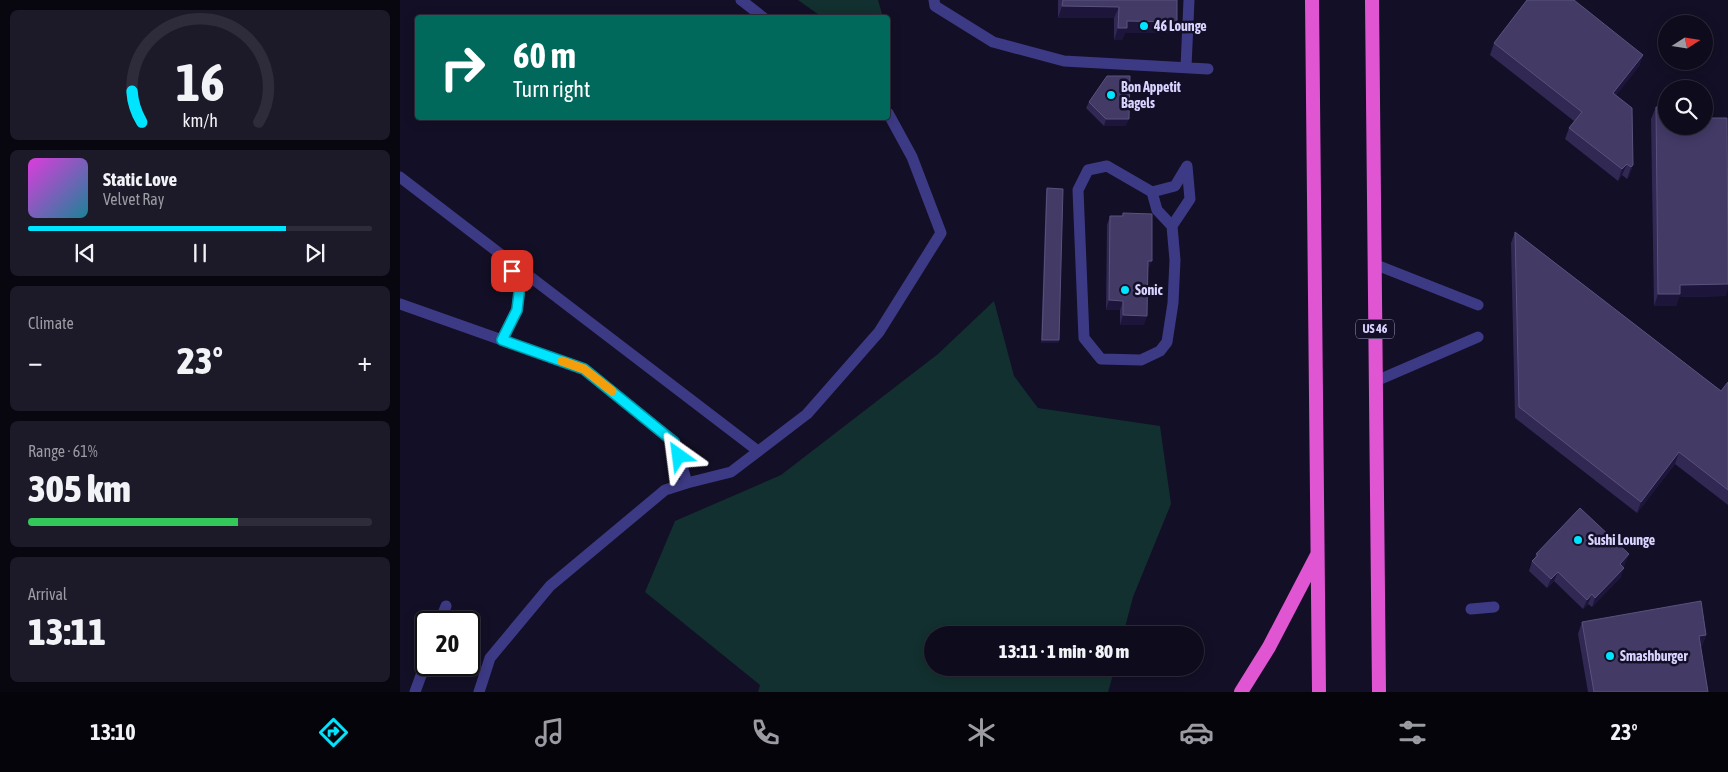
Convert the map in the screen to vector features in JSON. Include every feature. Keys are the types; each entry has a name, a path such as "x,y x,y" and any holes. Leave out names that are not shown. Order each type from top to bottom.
{"highway":[{"path":"1312,0 1319,692"},
{"name":"US 46","path":"1372,0 1379,692"},
{"path":"1241,692 1269,647 1318,554"}],"lane":[{"path":"741,0 760,15"},
{"path":"934,0 935,6 993,42 1064,61 1208,69"},
{"path":"1186,68 1189,0"},
{"path":"479,692 490,658 550,586 665,490 730,472 807,414 879,332 941,233 912,157 890,116"},
{"path":"1108,166 1152,192 1158,210 1172,226 1175,260 1174,303 1167,342 1160,351 1141,360 1101,359 1084,338 1078,190 1088,170 1108,166"},
{"path":"1152,192 1175,186 1187,166 1190,199 1172,226"},
{"path":"400,177 758,451"},
{"path":"502,340 517,310 520,285 503,256"},
{"path":"1374,264 1478,305"},
{"path":"400,304 584,369 674,442 687,483"},
{"path":"1376,381 1478,337"},
{"path":"444,611 446,606"},
{"path":"1472,609 1494,608"},
{"path":"415,692 421,676"}],"green space":[{"path":"798,0 878,0 882,15 819,15"},
{"path":"994,301 1014,376 1038,408 1160,426 1171,504 1133,597 1125,626 924,626 924,676 1113,676 1108,692 758,692 760,685 645,592 675,521 781,475 938,354"}],"building":[{"path":"1063,0 1177,0 1177,22 1127,21 1127,28 1118,28 1119,7 1062,6"},
{"path":"1527,0 1574,0 1643,55 1613,93 1632,108 1633,165 1631,167 1627,164 1622,169 1569,128 1582,112 1494,43"},
{"name":"Bon Appetit Bagels","path":"1107,76 1130,76 1129,119 1106,119 1089,102"},
{"path":"1656,107 1658,107 1658,135 1713,135 1713,118 1727,118 1728,284 1680,285 1680,294 1658,294"},
{"path":"1047,188 1063,189 1059,340 1042,340"},
{"name":"Sonic","path":"1123,213 1152,214 1152,261 1148,261 1147,316 1123,315 1123,301 1109,300 1110,216 1123,216"},
{"path":"1515,232 1721,391 1728,382 1728,490 1679,452 1641,502 1519,407"},
{"name":"Sushi Lounge","path":"1580,508 1629,554 1620,564 1624,568 1595,598 1592,594 1587,600 1558,572 1551,579 1532,561 1538,555 1536,554"},
{"path":"1701,601 1706,635 1699,636 1708,692 1594,692 1582,622"}],"slow traffic":[{"path":"562,361 584,369 612,391"}],"place":[{"name":"46 Lounge","path":"1144,26"},
{"name":"Bon Appetit Bagels","path":"1111,95"},
{"name":"Sonic","path":"1125,290"},
{"name":"Sushi Lounge","path":"1578,540"},
{"name":"Smashburger","path":"1610,656"}],"route":[{"path":"512,271 520,285 517,310 502,340 584,369 674,442 679,456"}]}
